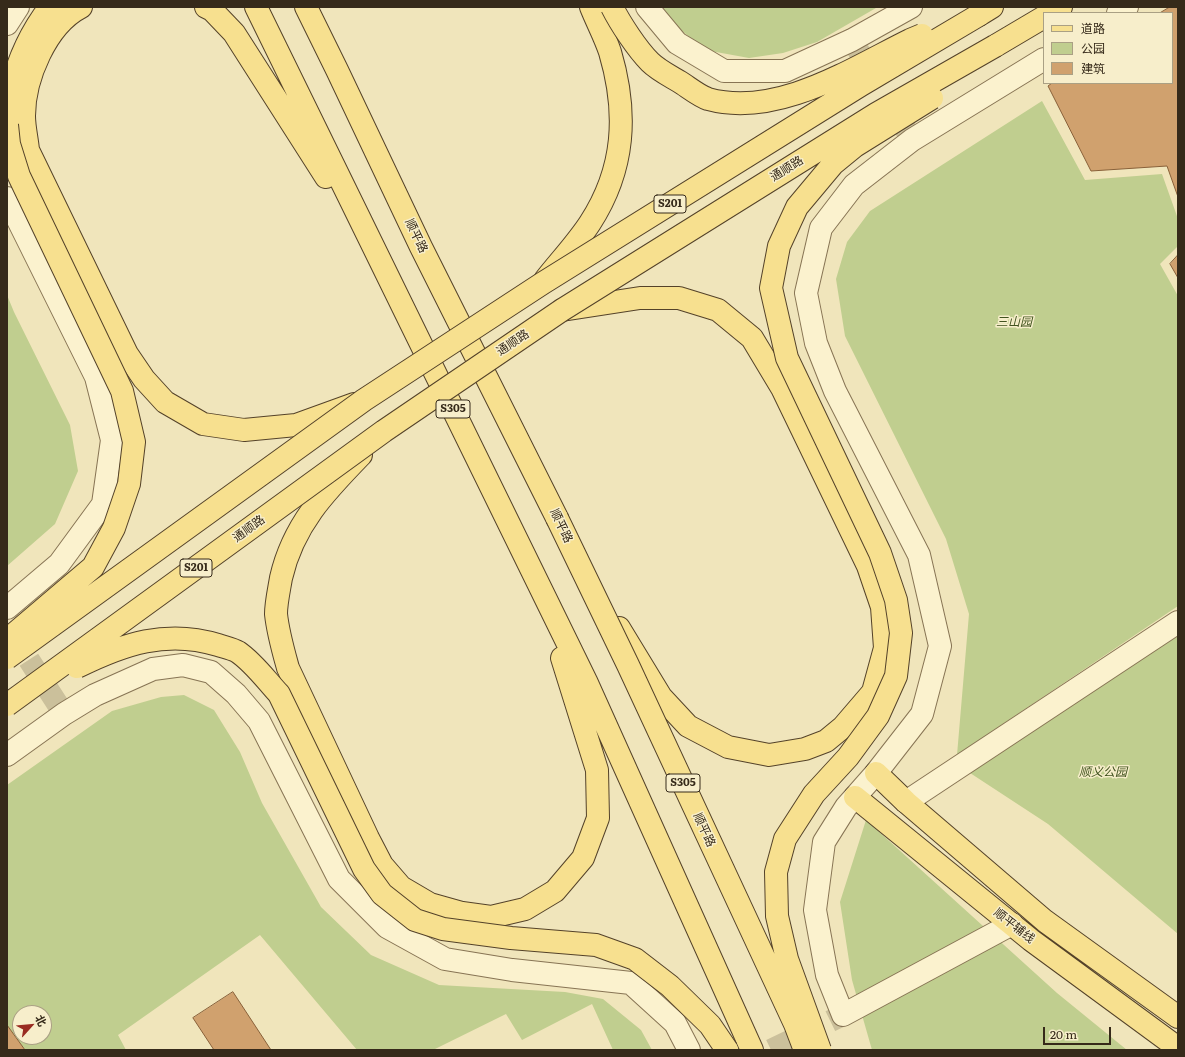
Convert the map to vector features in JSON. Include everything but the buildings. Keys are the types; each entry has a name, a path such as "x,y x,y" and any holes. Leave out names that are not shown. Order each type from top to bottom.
{"main road":[{"path":"7,110 12,81 21,55 33,31 50,7"},
{"path":"81,7 65,18 36,59 27,92 24,116 28,150 127,354 144,379 165,402 203,424 244,430 296,425 364,400"},
{"path":"206,7 212,10 234,33 383,266"},
{"name":"S305","path":"256,7 586,681 752,1050"},
{"name":"顺平路","path":"306,7 404,210 635,679 795,1024 804,1050"},
{"path":"320,7 404,210"},
{"path":"542,283 593,217 612,181 622,136 621,103 610,51 591,7"},
{"path":"612,7 619,20 649,62 707,98 735,103 778,99 818,86 910,40 986,11"},
{"name":"S201","path":"7,658 364,400 542,283 861,85 986,11"},
{"name":"通顺路","path":"7,705 384,431 562,310 876,114 1043,18"},
{"path":"820,1050 787,960 777,916 776,872 785,839 814,794 848,757 878,716 896,676 901,633 896,600 880,554 787,358 771,288 779,246 797,207 833,164 855,146 939,94 995,46"},
{"path":"7,125 9,144 19,176 122,391 134,442 129,484 114,528 93,567 7,640"},
{"path":"562,310 640,298 679,298 718,310 752,338 782,388 868,566 882,607 885,648 873,692 843,728 826,741 805,749 769,755 728,747 688,726 661,697 575,557"},
{"path":"384,431 326,490 303,522 286,558 279,588 276,613 280,643 288,668 382,865 401,887 430,904 462,913 491,917 525,909 555,891 583,858 598,818 597,770 555,638 524,552"},
{"path":"7,712 75,668 104,654 137,642 184,637 208,642 237,652 260,672 278,694 364,869 382,894 415,920 443,929 511,938 596,945 635,959 670,986 710,1025 727,1050"},
{"name":"顺平辅线","path":"876,773 906,802 1045,921 1178,1017"},
{"name":"顺平辅线","path":"855,797 1012,924 1178,1048"}],"street":[{"path":"7,24 18,7"},
{"path":"648,7 677,43 724,71 785,71 852,40 902,9"},
{"path":"1012,924 843,1015 827,975 815,910 824,842 846,807 876,773 922,714 940,646 919,555 835,390 816,343 806,293 821,228 854,185 912,140 1043,60"},
{"path":"7,198 96,377 112,440 103,504 59,564 7,608"},
{"path":"906,802 1178,622"},
{"path":"7,755 64,714 95,695 153,669 183,665 211,672 236,694 259,721 339,879 386,928 445,959 512,970 631,984 675,1023 689,1050"}],"green space":[{"path":"663,7 876,8 817,42 783,53 749,58 705,50 669,20"},
{"name":"三山园","path":"1042,101 1085,180 1162,174 1178,219 1178,246 1160,264 1178,296 1178,606 957,755 969,614 946,539 845,336 836,279 847,242 870,211"},
{"path":"7,295 70,425 78,471 55,524 7,566"},
{"name":"顺义公园","path":"1178,636 1178,934 1048,824 967,771"},
{"path":"184,695 214,710 240,752 262,803 321,907 371,955 439,985 565,992 603,999 641,1030 652,1050 613,1050 592,1004 522,1040 506,1014 433,1050 357,1050 260,935 118,1035 126,1050 25,1050 21,1045 52,1045 52,1005 12,1005 12,1032 7,1025 7,785 112,711 161,697"},
{"path":"866,820 1057,993 1127,1050 872,1050 852,980 840,902"}],"tunnel":[{"path":"852,40 912,140"},
{"path":"11,632 64,714"},
{"path":"771,1050 843,1015"}]}
